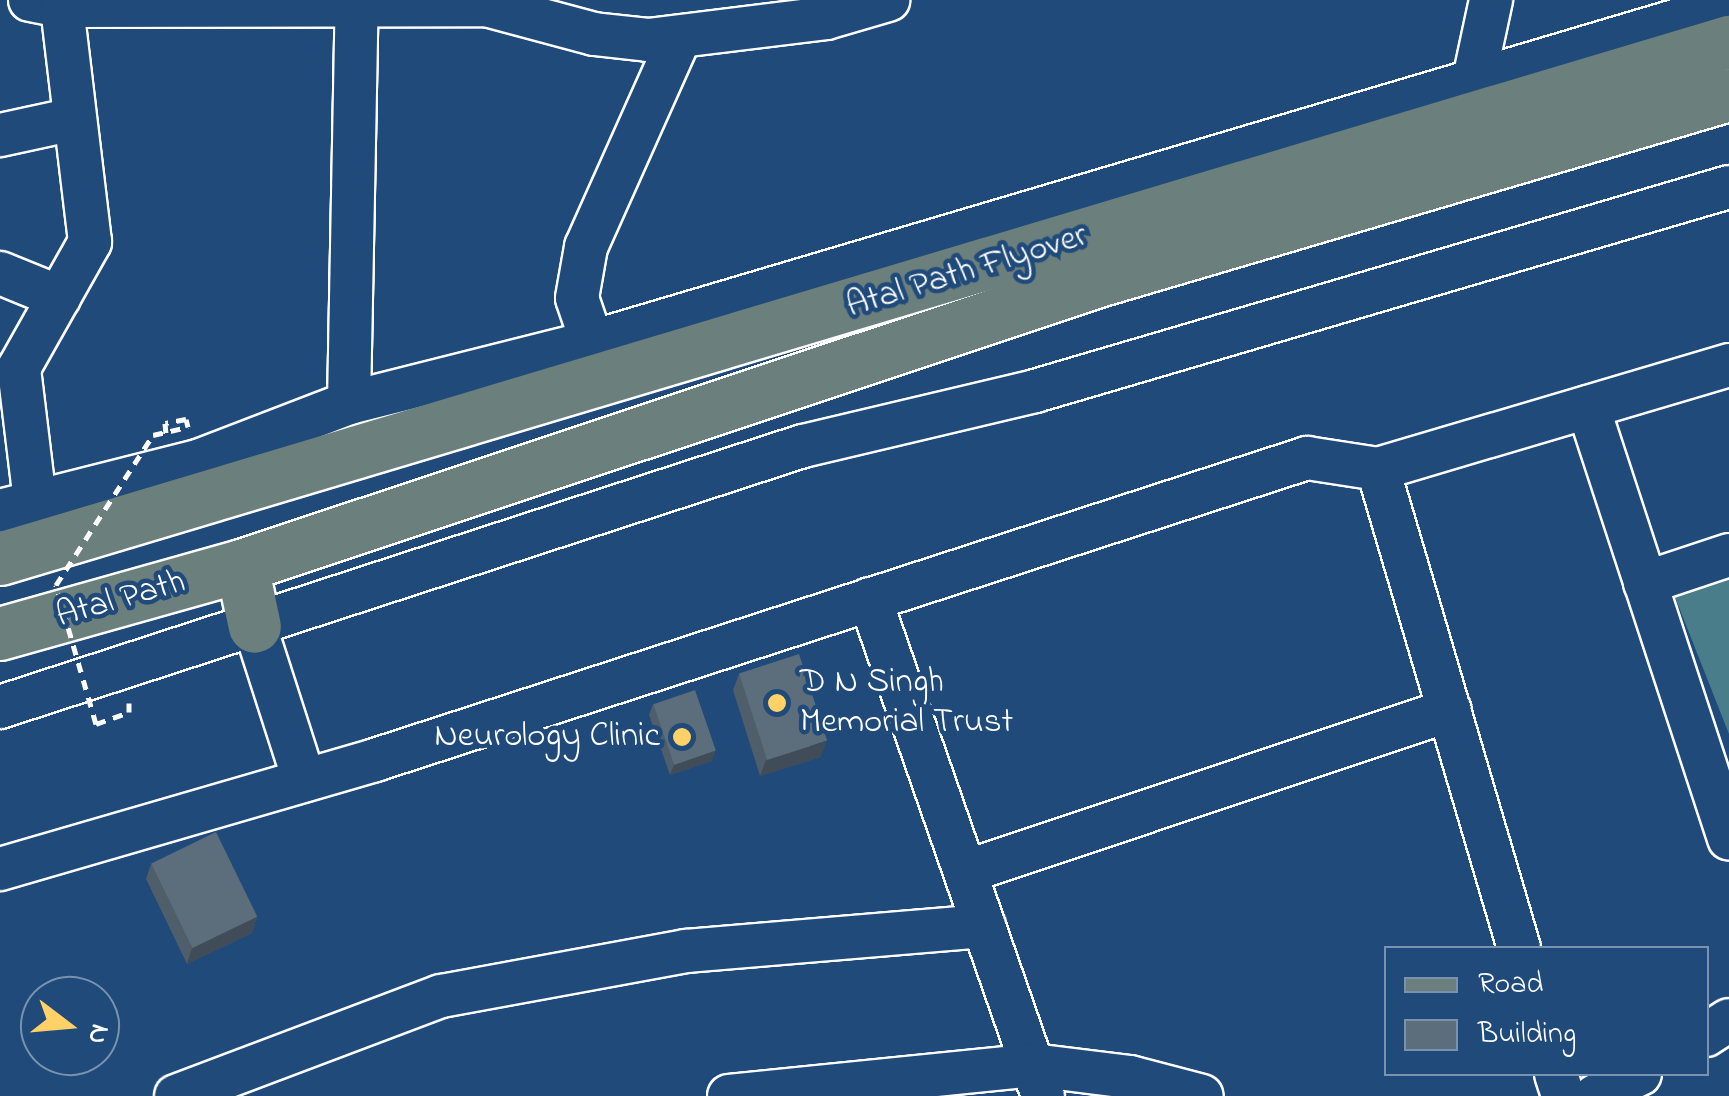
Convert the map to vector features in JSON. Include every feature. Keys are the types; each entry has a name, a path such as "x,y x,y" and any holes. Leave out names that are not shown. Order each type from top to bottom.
{"main road":[{"name":"Atal Path Flyover","path":"189,461 1729,42"},
{"name":"Atal Path Flyover","path":"242,566 1105,279 1485,172 1729,95"},
{"name":"Atal Path","path":"0,559 189,461"},
{"name":"Atal Path","path":"0,634 242,566"},
{"path":"242,566 255,626"}],"street":[{"path":"888,0 826,18 694,24 594,34 487,2 51,2 74,119 90,242 60,297 9,366 18,506 189,461 349,403 592,342 1729,5"},
{"path":"1473,84 1491,0"},
{"path":"349,403 357,4"},
{"path":"592,342 577,298 586,248 694,24"},
{"path":"0,135 74,119"},
{"path":"0,707 803,446 1036,390 1729,187"},
{"path":"0,273 60,297"},
{"path":"0,869 304,780 1306,458 1378,468 1729,365"},
{"path":"1588,406 1726,820"},
{"path":"1378,468 1519,946"},
{"path":"1646,582 1729,555"},
{"path":"870,599 1038,1081"},
{"path":"255,626 304,780"},
{"path":"965,872 1450,710"},
{"path":"176,1096 441,996 686,951 984,926"},
{"path":"1594,1096 1636,1076"},
{"path":"730,1096 1130,1077 1202,1096"}],"path":[{"path":"130,712 96,724 56,585 152,435 188,427 186,418 189,461"}],"green space":[{"path":"1729,570 1729,734 1671,587"}],"building":[{"path":"799,654 827,741 767,760 739,673"},
{"path":"695,690 716,751 674,765 653,704"},
{"path":"216,832 257,916 192,948 151,864"}],"place":[{"name":"D N Singh Memorial Trust","path":"777,703"},
{"name":"Neurology Clinic","path":"682,737"}]}
